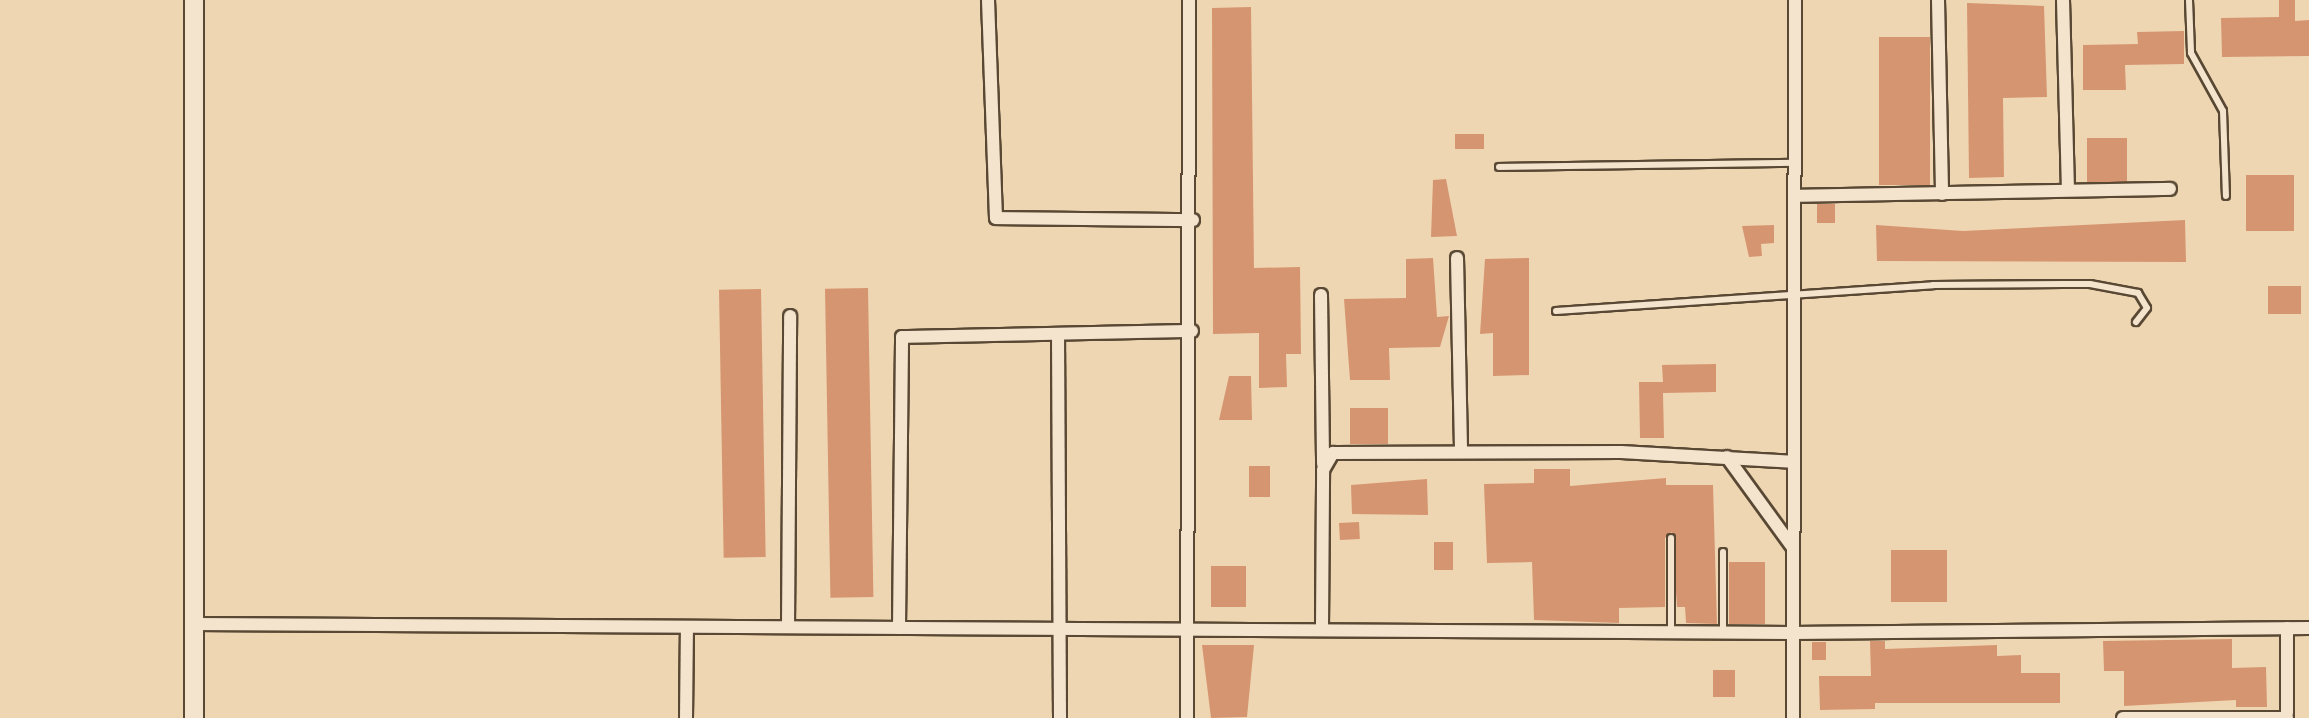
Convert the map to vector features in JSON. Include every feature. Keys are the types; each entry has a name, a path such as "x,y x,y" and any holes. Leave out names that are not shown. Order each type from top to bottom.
{"main road":[{"path":"194,0 194,718"}],"street":[{"path":"988,0 996,218 1193,220"},
{"path":"1187,718 1193,220 1189,0"},
{"path":"1793,718 1795,0"},
{"path":"1938,0 1942,194"},
{"path":"2063,0 2068,190"},
{"path":"1794,196 2170,189"},
{"path":"1457,258 1461,452"},
{"path":"1321,295 1322,628"},
{"path":"788,627 790,316"},
{"path":"899,628 902,337 1192,331"},
{"path":"1058,334 1060,718"},
{"path":"1323,470 1327,457 1340,452 1727,457 1792,462"},
{"path":"1727,457 1792,546"},
{"path":"193,624 1791,633 2309,628"},
{"path":"686,718 687,627"},
{"path":"2123,718 2287,715 2287,628"}],"lane":[{"path":"2189,0 2191,53 2223,111 2226,196"},
{"path":"1499,167 1794,163"},
{"path":"1556,311 1968,284 2106,285 2146,302 2136,322"},
{"path":"1671,538 1671,630"},
{"path":"1723,552 1723,632"}],"building":[{"path":"2279,0 2295,0 2295,21 2309,20 2309,56 2222,57 2221,18 2279,17"},
{"path":"1967,3 2044,6 2047,97 2003,98 2004,177 1969,178"},
{"path":"1251,7 1254,268 1300,267 1301,354 1286,354 1287,387 1259,388 1259,333 1213,334 1212,8"},
{"path":"2184,31 2184,64 2125,65 2126,90 2083,90 2083,45 2138,44 2137,32"},
{"path":"1879,37 1930,37 1930,185 1879,185"},
{"path":"1455,134 1484,134 1484,149 1455,149"},
{"path":"2087,138 2127,138 2127,182 2087,182"},
{"path":"2246,175 2294,175 2294,231 2246,231"},
{"path":"1446,179 1457,236 1431,237 1433,180"},
{"path":"1817,204 1835,204 1835,223 1817,223"},
{"path":"2185,220 2186,262 1877,261 1876,225 1963,231"},
{"path":"1774,225 1774,243 1761,244 1762,256 1749,257 1742,226"},
{"path":"1433,258 1437,317 1449,316 1440,347 1389,348 1390,380 1350,380 1344,299 1406,298 1406,259"},
{"path":"1529,258 1529,375 1493,376 1493,333 1480,334 1485,259"},
{"path":"2268,286 2301,286 2301,314 2268,314"},
{"path":"868,288 873,597 830,598 825,289"},
{"path":"761,289 766,557 724,558 719,290"},
{"path":"1716,364 1716,392 1663,393 1664,438 1640,438 1639,382 1663,382 1662,365"},
{"path":"1229,376 1251,376 1252,420 1219,420"},
{"path":"1350,408 1388,408 1388,444 1350,444"},
{"path":"1249,466 1270,466 1270,497 1249,497"},
{"path":"1534,469 1570,469 1570,486 1666,478 1666,485 1713,485 1717,624 1686,623 1685,607 1677,607 1672,532 1665,538 1665,607 1619,608 1619,623 1534,620 1532,562 1487,563 1484,484 1534,483"},
{"path":"1427,479 1428,515 1352,514 1351,485"},
{"path":"1359,522 1360,539 1340,540 1339,523"},
{"path":"1434,542 1453,542 1453,570 1434,570"},
{"path":"1891,550 1947,550 1947,602 1891,602"},
{"path":"1729,562 1765,562 1765,624 1729,624"},
{"path":"1211,566 1246,566 1246,607 1211,607"},
{"path":"2232,639 2232,668 2266,667 2267,707 2236,707 2236,700 2124,706 2124,671 2104,671 2103,641"},
{"path":"1870,641 1885,641 1885,649 1997,645 1997,656 2021,655 2021,673 2060,673 2060,703 1875,703 1875,709 1820,710 1819,676 1871,676"},
{"path":"1812,642 1826,642 1826,660 1812,660"},
{"path":"1202,645 1254,645 1247,717 1211,718"},
{"path":"1713,670 1735,670 1735,697 1713,697"}]}
